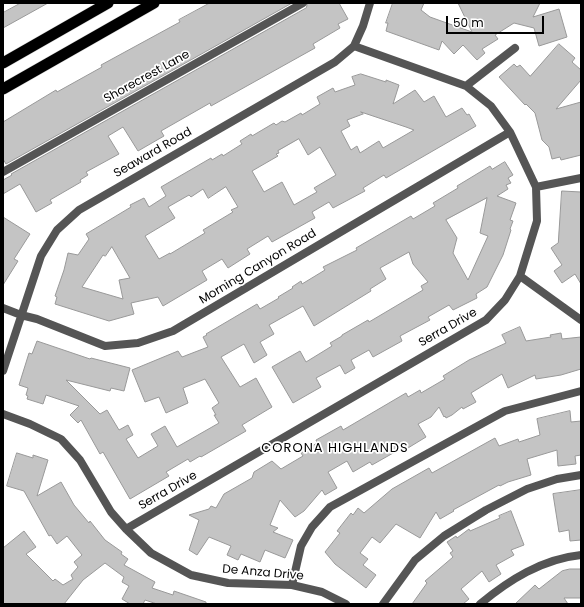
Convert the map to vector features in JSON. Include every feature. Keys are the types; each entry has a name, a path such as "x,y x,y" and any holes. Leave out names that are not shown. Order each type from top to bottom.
{"highway":[{"path":"3,63 108,3"},
{"path":"3,89 154,3"}],"street":[{"name":"Shorecrest Lane","path":"3,172 303,3"},
{"name":"Seaward Road","path":"3,371 41,256 57,230 79,210 335,62 354,46 363,26 370,3"},
{"name":"Serra Drive","path":"126,529 486,320 505,300 520,276 537,221 536,187 510,132 491,106 466,86 354,46"},
{"path":"466,86 515,48"},
{"name":"Morning Canyon Road","path":"3,308 106,346 138,343 174,331 510,132"},
{"path":"536,187 581,178"},
{"path":"520,276 581,320"},
{"path":"292,585 301,546 312,527 330,507 505,411 581,391"},
{"name":"De Anza Drive","path":"3,414 30,424 61,440 80,460 111,512 151,553 191,575 228,583 292,585 322,592 346,604"},
{"path":"383,604 416,560 444,536 486,510 527,489 581,474"},
{"path":"480,604 518,576 559,558 581,555"}],"building":[{"path":"21,3 48,3 3,28 3,13"},
{"path":"210,3 292,3 6,164 3,159 3,122 56,90 57,92 102,67 101,65 180,22 179,20"},
{"path":"308,3 339,3 348,19 338,24 340,28 313,44 315,48 211,106 210,103 161,131 164,136 138,151 123,127 108,136 119,154 86,172 88,175 80,180 81,182 50,200 52,203 36,212 20,184 3,194 3,180 12,175 11,174 306,8"},
{"path":"393,3 424,3 421,10 430,17 472,32 458,3 540,3 533,17 559,9 567,37 539,46 534,28 514,23 495,35 498,39 482,49 485,53 477,60 463,45 454,54 442,41 439,50 386,31 388,23 386,23"},
{"path":"559,44 575,58 572,62 581,70 581,80 556,109 581,102 581,155 561,160 560,157 552,159 549,147 542,140 535,113 526,104 525,105 499,77 514,64 517,67 520,65 530,76"},
{"path":"361,74 399,85 393,104 415,90 424,102 434,96 446,117 462,108 467,115 469,114 476,126 386,178 384,175 363,188 365,191 333,208 329,202 312,212 315,218 272,242 268,236 247,249 250,254 228,268 222,259 202,271 207,280 163,306 158,297 131,303 134,314 109,321 55,304 57,297 55,296 68,253 78,255 89,239 86,234 131,207 130,205 144,198 149,207 166,196 161,187 211,158 212,160 222,154 223,156 242,144 240,141 251,134 252,136 274,123 276,125 301,113 302,115 320,104 317,97 333,88 335,92 355,85 352,77","holes":["361,112 414,130 383,148 379,141 360,153 357,146 351,150 341,131 350,126 347,120 363,114","299,139 308,155 320,147 336,175 314,188 317,192 294,205 282,182 264,192 252,171 278,156 276,154 279,153 278,151","226,187 238,207 231,210 233,212 203,230 205,233 159,259 145,236 175,218 168,207 189,195 191,197 203,189 208,198","112,247 130,278 119,280 123,299 82,287 103,255 105,256"]},
{"path":"505,162 513,175 508,178 511,183 506,185 508,189 497,196 516,203 510,220 513,221 511,230 503,255 487,287 476,294 477,298 453,310 449,305 428,317 430,320 400,336 402,341 373,357 369,350 351,360 355,368 345,374 340,365 316,378 321,387 293,403 272,367 300,351 306,362 332,346 330,343 342,335 368,320 369,322 423,290 421,286 428,282 413,264 409,252 380,268 386,279 370,289 371,291 314,326 303,306 269,325 274,334 260,342 267,355 254,363 244,344 221,357 240,387 256,378 272,407 242,425 246,431 201,457 200,456 190,462 188,459 166,472 169,476 130,499 103,452 100,454 81,420 78,423 70,415 79,406 46,395 43,404 27,399 28,396 26,395 28,388 19,385 29,353 32,354 37,341 90,359 130,368 124,391 111,388 110,391 66,380 100,414 107,410 119,430 128,425 133,435 126,439 138,458 158,446 151,434 165,426 177,447 219,423 212,408 219,403 205,379 183,388 188,403 166,413 159,397 145,402 132,370 178,351 182,357 208,347 203,337 207,335 206,334 257,304 260,309 279,298 278,297 301,281 302,284 325,270 323,267 357,250 356,248 411,216 413,219 435,206 433,203 490,166 492,169","holes":["487,198 480,233 488,236 468,280 453,253 457,238 446,220"]},
{"path":"562,191 581,192 581,284 575,274 562,283 554,271 562,265 551,248 558,243"},
{"path":"3,217 30,234 14,259 18,261 3,285"},
{"path":"520,327 526,341 551,337 550,335 561,333 562,339 581,337 581,369 561,375 536,379 535,375 508,388 502,374 471,393 476,402 463,409 462,407 452,415 446,418 445,416 444,417 439,407 431,417 418,424 426,437 403,451 402,448 372,465 370,462 353,472 347,461 328,472 337,488 325,495 322,490 304,511 295,517 280,500 270,525 278,528 273,532 293,540 285,558 265,550 260,562 241,554 238,560 227,555 231,546 209,537 197,555 189,550 199,520 189,515 209,509 211,506 216,508 224,494 252,478 254,472 272,461 281,469 303,456 301,453 317,443 316,440 341,426 343,430 406,393 408,397 420,390 421,393 445,379 443,376 469,360 506,343 502,335"},
{"path":"570,411 571,422 581,421 581,455 575,456 576,464 558,466 557,450 527,459 531,475 500,486 499,485 453,510 454,511 440,519 436,512 420,538 396,524 380,543 372,537 360,553 368,559 363,565 376,575 366,588 335,564 325,552 340,533 337,531 351,513 353,515 358,508 364,513 392,489 429,468 432,473 495,438 499,446 518,439 519,442 540,435 537,419"},
{"path":"17,453 33,458 33,455 48,460 37,496 61,482 74,505 89,523 90,521 105,540 122,552 121,554 128,559 124,565 155,582 152,588 173,595 174,591 206,602 206,604 157,604 145,600 143,604 130,604 122,599 129,586 122,582 124,577 105,563 83,580 64,604 3,604 3,548 24,531 36,547 26,554 53,581 55,579 63,585 73,579 71,575 78,567 74,562 82,555 67,536 57,544 51,535 49,536 24,491 7,486"},
{"path":"581,490 581,540 570,541 569,530 559,532 553,494"},
{"path":"511,511 524,545 511,550 514,555 496,565 501,574 489,582 482,571 461,589 469,599 463,604 412,604 427,583 425,581 453,557 450,553 453,551 447,542 456,536 457,538 469,529 470,531 500,518 499,516"},
{"path":"581,569 581,598 564,598 568,604 515,604 535,585 539,589 562,571"}],"district":[{"name":"CORONA HIGHLANDS","path":"335,449"}]}
